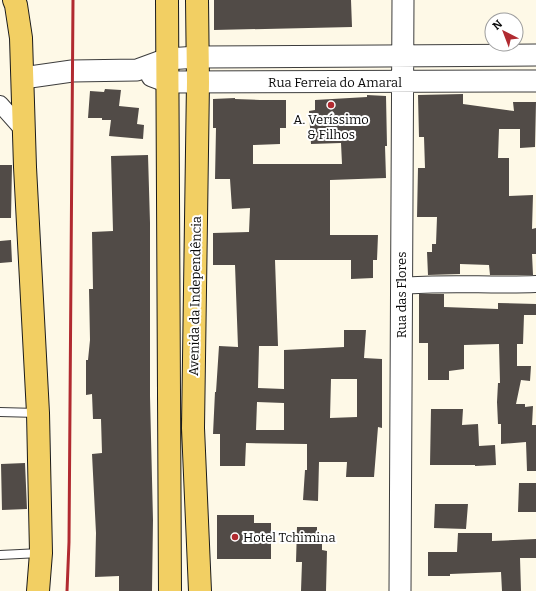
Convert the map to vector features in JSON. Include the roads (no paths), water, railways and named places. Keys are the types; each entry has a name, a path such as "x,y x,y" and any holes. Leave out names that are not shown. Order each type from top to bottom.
{"main road":[{"name":"Avenida da Independência","path":"167,0 170,591"},
{"name":"Avenida da Independência","path":"197,0 198,82 193,428 200,591"},
{"path":"15,2 21,38 24,131 38,413 41,553 38,591"},
{"path":"168,254 196,256"},
{"path":"169,428 193,428"}],"street":[{"name":"Rua das Flores","path":"400,591 403,0"},
{"name":"Rua Ferreia do Amaral","path":"23,78 72,71 137,70 168,58 536,55"},
{"name":"Rua Ferreia do Amaral","path":"137,70 168,82 536,81"},
{"path":"0,104 24,131"},
{"path":"401,286 422,284 536,284"}],"lane":[{"path":"0,412 38,413"},
{"path":"0,554 41,553"}],"railway":[{"path":"67,591 69,542 73,0"}],"place":[{"name":"A. Veríssimo & Filhos","path":"331,105"},
{"name":"Hotel Tchimina","path":"235,537"}]}
